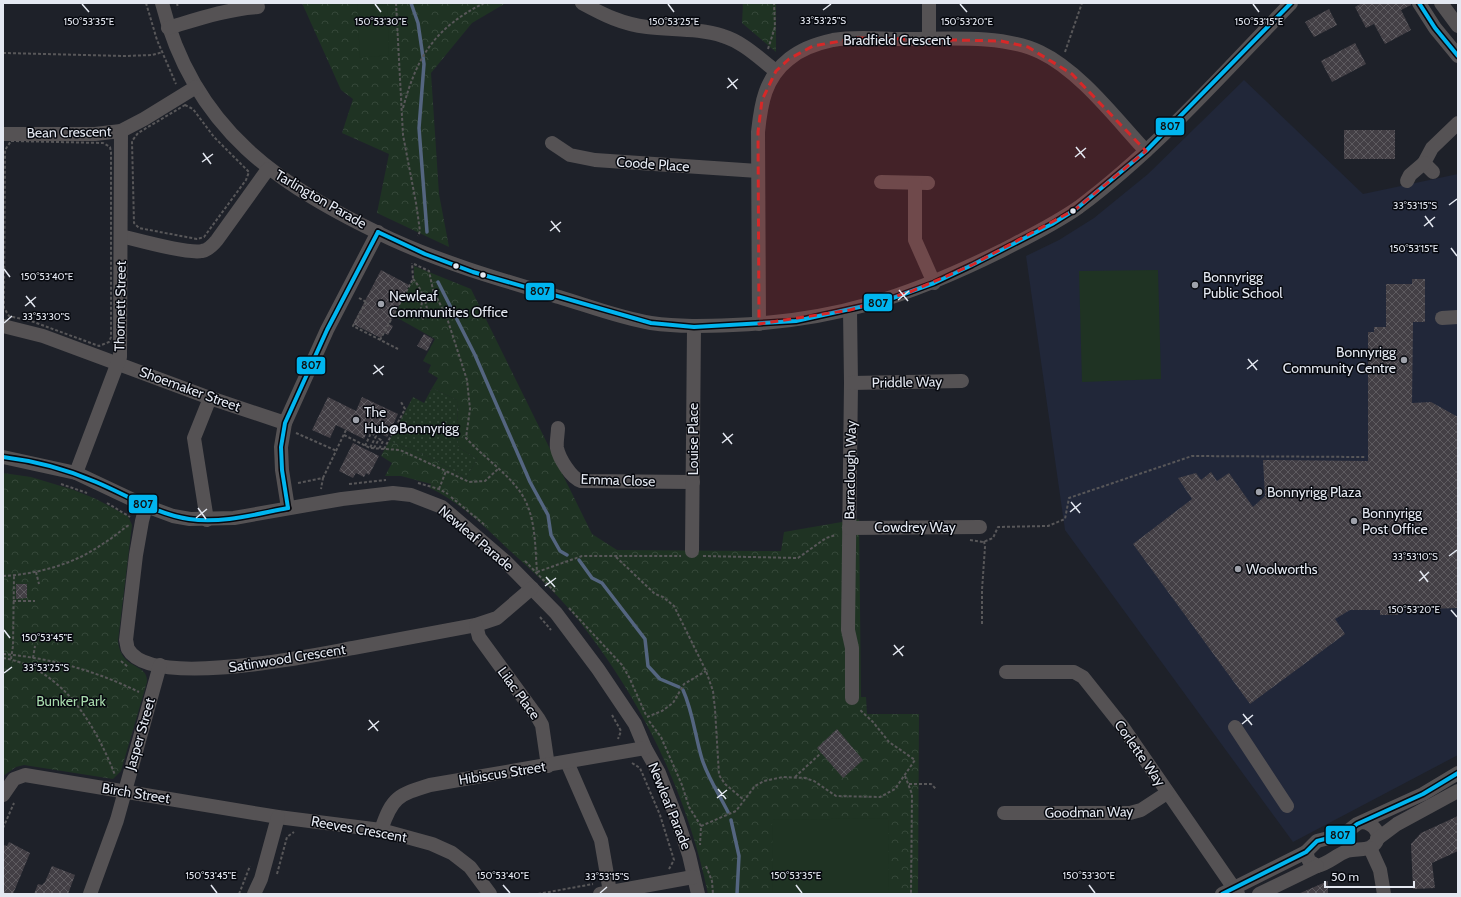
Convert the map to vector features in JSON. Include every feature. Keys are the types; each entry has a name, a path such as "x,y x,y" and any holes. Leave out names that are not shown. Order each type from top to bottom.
{"street":[{"name":"Tarlington Parade","path":"162,3 168,28 169,49 224,127 268,169 322,202 378,232 425,254 480,274 622,316 651,323 694,327 796,321 882,302 934,282 1052,224 1099,191 1146,151 1291,3"},
{"path":"582,3 614,20 646,27 704,31 723,36 739,43 776,71"},
{"path":"929,3 929,39"},
{"path":"1419,3 1435,28 1458,56"},
{"path":"1441,3 1458,26"},
{"path":"168,28 213,14 258,7"},
{"name":"Bradfield Crescent","path":"759,324 758,132 762,100 776,71 798,53 834,40 858,38 1001,41 1028,47 1061,65 1084,85 1146,151"},
{"name":"Bean Crescent","path":"3,134 95,134 121,131 144,119 196,87"},
{"path":"1407,181 1410,175 1428,168 1432,148 1458,123"},
{"name":"Thornett Street","path":"76,473 120,357 121,131"},
{"name":"Coode Place","path":"552,143 570,155 595,160 758,171"},
{"path":"121,236 189,250 202,251 208,249 217,240 268,169"},
{"path":"881,182 922,184 915,240 934,282"},
{"path":"288,508 282,470 281,447 285,423 327,330 378,232"},
{"name":"Barraclough Way","path":"850,310 851,383 848,630 852,648 852,698"},
{"path":"1442,318 1458,317"},
{"name":"Shoemaker Street","path":"3,326 43,336 210,398 285,423"},
{"name":"Louise Place","path":"692,550 694,327"},
{"name":"Priddle Way","path":"851,383 962,381"},
{"path":"207,520 194,438 210,398"},
{"name":"Emma Close","path":"558,428 557,448 570,475 580,481 693,482"},
{"name":"Newleaf Parade","path":"3,457 76,473 146,506 173,516 207,520 234,518 376,494 405,494 422,498 442,507 532,588 556,613 598,669 635,724 645,748 659,773 677,819 689,855 698,894"},
{"name":"Satinwood Crescent","path":"146,506 140,528 126,640 128,649 133,654 144,661 160,665 207,668 251,666 476,625 497,618 532,588"},
{"name":"Cowdrey Way","path":"849,528 980,527"},
{"name":"Lilac Place","path":"476,625 479,637 542,725 548,766"},
{"name":"Jasper Street","path":"90,894 112,834 160,665"},
{"name":"Corlette Way","path":"1006,672 1074,672 1083,677 1122,726 1231,892"},
{"path":"1235,727 1287,806"},
{"name":"Hibiscus Street","path":"381,830 388,808 405,792 430,785 548,766 645,748"},
{"path":"567,762 600,840 610,893 693,877"},
{"path":"1231,892 1306,852 1317,841 1338,837 1362,822 1423,794 1458,773"},
{"name":"Birch Street","path":"10,796 14,779 26,775 278,817"},
{"path":"1259,894 1317,866 1323,865 1347,851 1374,843 1397,824 1458,792"},
{"name":"Goodman Way","path":"1004,813 1130,814 1141,810 1167,793"},
{"path":"254,894 261,879 278,817"},
{"name":"Reeves Crescent","path":"278,817 381,830 432,844 452,853 470,867 490,894"},
{"path":"1362,822 1371,824 1375,827 1374,843 1384,894"},
{"path":"1306,852 1309,861 1317,866"}],"path":[{"path":"146,3 169,49 177,83 173,86"},
{"path":"177,3 178,9"},
{"path":"396,3 403,135 416,203 420,231 418,236"},
{"path":"439,3 469,3"},
{"path":"402,111 414,72 435,38 459,17 484,3"},
{"path":"762,61 772,39 775,27 774,3"},
{"path":"1061,65 1082,3"},
{"path":"3,53 124,56 152,55 169,49"},
{"path":"185,105 194,109 214,136 249,172 246,180 204,237 197,239 139,228 134,223 132,141 138,133 185,105"},
{"path":"51,141 102,143 110,147 111,152 110,337 109,342 99,346 31,320 10,316 4,308 5,150 11,142 51,141"},
{"path":"409,262 429,271 433,290 446,318 467,380 470,409 466,438 498,469 524,499 535,540 537,572"},
{"path":"380,340 412,279 412,263"},
{"path":"412,279 423,298 428,313 423,319 420,312 423,298"},
{"path":"359,298 367,302 353,326 398,349"},
{"path":"384,449 405,410 401,402"},
{"path":"321,488 324,478 346,430"},
{"path":"296,433 337,451"},
{"path":"366,446 371,433 376,436 370,448"},
{"path":"344,435 370,448 400,450 469,482 485,481 498,469"},
{"path":"374,448 379,439 383,441 379,449"},
{"path":"966,537 973,541 984,542 993,538 998,527 1048,526 1065,519 1069,498 1192,456 1365,457"},
{"path":"438,489 446,471"},
{"path":"298,483 324,478"},
{"path":"59,483 89,495"},
{"path":"102,501 130,516"},
{"path":"3,576 14,576 36,572 69,562 104,544 129,524"},
{"path":"980,527 985,547 982,590 982,624"},
{"path":"615,556 655,594 663,597 674,606 706,671 713,691 719,774 725,784 744,800"},
{"path":"36,572 38,584"},
{"path":"11,659 14,576"},
{"path":"13,601 35,601"},
{"path":"539,616 553,632"},
{"path":"33,658 35,646"},
{"path":"3,654 11,654 65,664 100,674 139,692"},
{"path":"3,658 11,659 41,673 71,698 93,726 115,775"},
{"path":"647,717 662,711 673,703 684,684 706,671"},
{"path":"701,826 736,812 755,786 764,781 795,777 805,778 814,781 836,796 880,797 895,789 915,760 889,742 873,722 865,716 852,698"},
{"path":"612,714 621,731"},
{"path":"795,777 821,753"},
{"path":"640,768 660,815 674,860 668,870"},
{"path":"905,776 912,794 911,894"},
{"path":"909,784 930,784 936,789"},
{"path":"3,828 10,796"},
{"path":"276,877 287,837 296,830"},
{"path":"239,894 252,862"}],"highlighted area":[{"path":"858,38 1001,41 1028,47 1072,74 1146,151 1076,209 972,265 910,292 850,310 759,324 758,132 762,100 776,71 789,59 813,46"}],"shaded area":[{"path":"1244,80 1363,194 1458,174 1458,755 1293,842 1065,530 1026,256 1059,240 1094,218 1148,174"}],"green space":[{"path":"302,3 506,3 472,23 431,73 439,194 449,247 377,213 389,154 342,133 353,99 341,90"},
{"path":"357,3 387,3 389,55 360,58"},
{"path":"743,3 776,3 776,52 742,23"},
{"path":"414,266 471,289 592,534 617,550 781,551 784,532 859,519 861,697 866,697 867,714 919,714 918,894 708,894 689,823 662,755 646,722 628,691 608,660 577,619 529,568 472,516 452,501 430,488 431,484 401,476 385,476 392,463 381,456 389,441 428,456 466,478 477,459 458,447 457,400 432,388 438,378 428,372 431,365 423,361 435,339 394,316 414,277"},
{"path":"1158,270 1161,379 1082,382 1079,271"},
{"path":"432,388 457,400 458,447 477,459 466,478 428,456 389,441 413,397 424,403"},
{"name":"Bunker Park","path":"3,473 31,477 74,490 96,499 128,516 132,525 118,641 120,651 124,657 143,671 147,682 121,771 113,779 24,765 16,767 3,776"},
{"path":"888,818 889,894 773,894 772,820"}],"building":[{"path":"1362,3 1411,3 1411,5 1401,10 1411,30 1385,44 1374,24 1366,28 1355,7"},
{"path":"1329,9 1337,25 1314,37 1305,22"},
{"path":"1355,43 1366,64 1332,82 1321,61"},
{"path":"1344,130 1395,130 1395,159 1344,159"},
{"name":"Newleaf Communities Office","path":"381,270 409,285 389,324 393,326 388,335 384,333 381,338 353,324"},
{"name":"Bonnyrigg Plaza","path":"1412,279 1425,279 1425,322 1413,322 1412,403 1431,402 1458,417 1458,608 1398,610 1398,615 1380,615 1380,610 1350,610 1335,619 1345,634 1250,704 1133,544 1192,499 1178,478 1196,473 1201,480 1211,472 1217,481 1229,473 1253,507 1265,496 1263,460 1368,461 1368,332 1374,332 1374,327 1386,327 1386,284 1412,284"},
{"path":"424,334 433,339 427,351 417,346"},
{"name":"The Hub@Bonnyrigg","path":"328,397 356,411 362,397 398,414 387,437 369,428 364,439 336,425 330,438 312,430"},
{"name":"The Hub@Bonnyrigg","path":"353,443 379,456 369,475 366,473 364,477 356,473 353,478 339,471"},
{"path":"16,584 27,584 27,598 16,599"},
{"path":"837,729 863,760 843,778 817,748"},
{"path":"1458,816 1458,851 1432,863 1435,888 1413,889 1411,844 1421,833"},
{"path":"9,842 30,853 13,894 3,894 3,845 7,846"},
{"path":"52,866 75,875 68,894 34,894 38,884 42,885 45,882"},
{"path":"1328,881 1328,894 1298,894"}],"waterway":[{"path":"411,3 418,23 424,64 419,128 427,232"},
{"path":"438,282 475,355 530,482 548,515 551,535 560,551 567,555"},
{"path":"579,560 592,578 602,583 645,639 648,666 660,679 679,687"},
{"path":"683,690 689,707 704,766 728,812"},
{"path":"731,820 739,856 737,894"}],"transit line":[{"name":"807","path":"378,232 425,254 473,272 651,323 694,327 796,321 882,302 934,283 972,265 1052,224 1076,209 1146,151 1291,3"},
{"name":"807","path":"1419,3 1435,28 1458,56"},
{"name":"807","path":"288,508 282,470 281,447 285,423 327,330 378,232"},
{"name":"807","path":"3,457 39,463 62,469 96,482 153,509 177,517 214,520 288,508"},
{"name":"807","path":"1222,894 1306,852 1317,841 1344,834 1357,824 1423,794 1458,773"}],"place":[{"name":"Bonnyrigg Public School","path":"1195,285"},
{"name":"Newleaf Communities Office","path":"381,304"},
{"name":"Bonnyrigg Community Centre","path":"1404,360"},
{"name":"The Hub@Bonnyrigg","path":"356,420"},
{"name":"Bonnyrigg Plaza","path":"1259,492"},
{"name":"Bonnyrigg Post Office","path":"1354,521"},
{"name":"Woolworths","path":"1238,569"}]}
